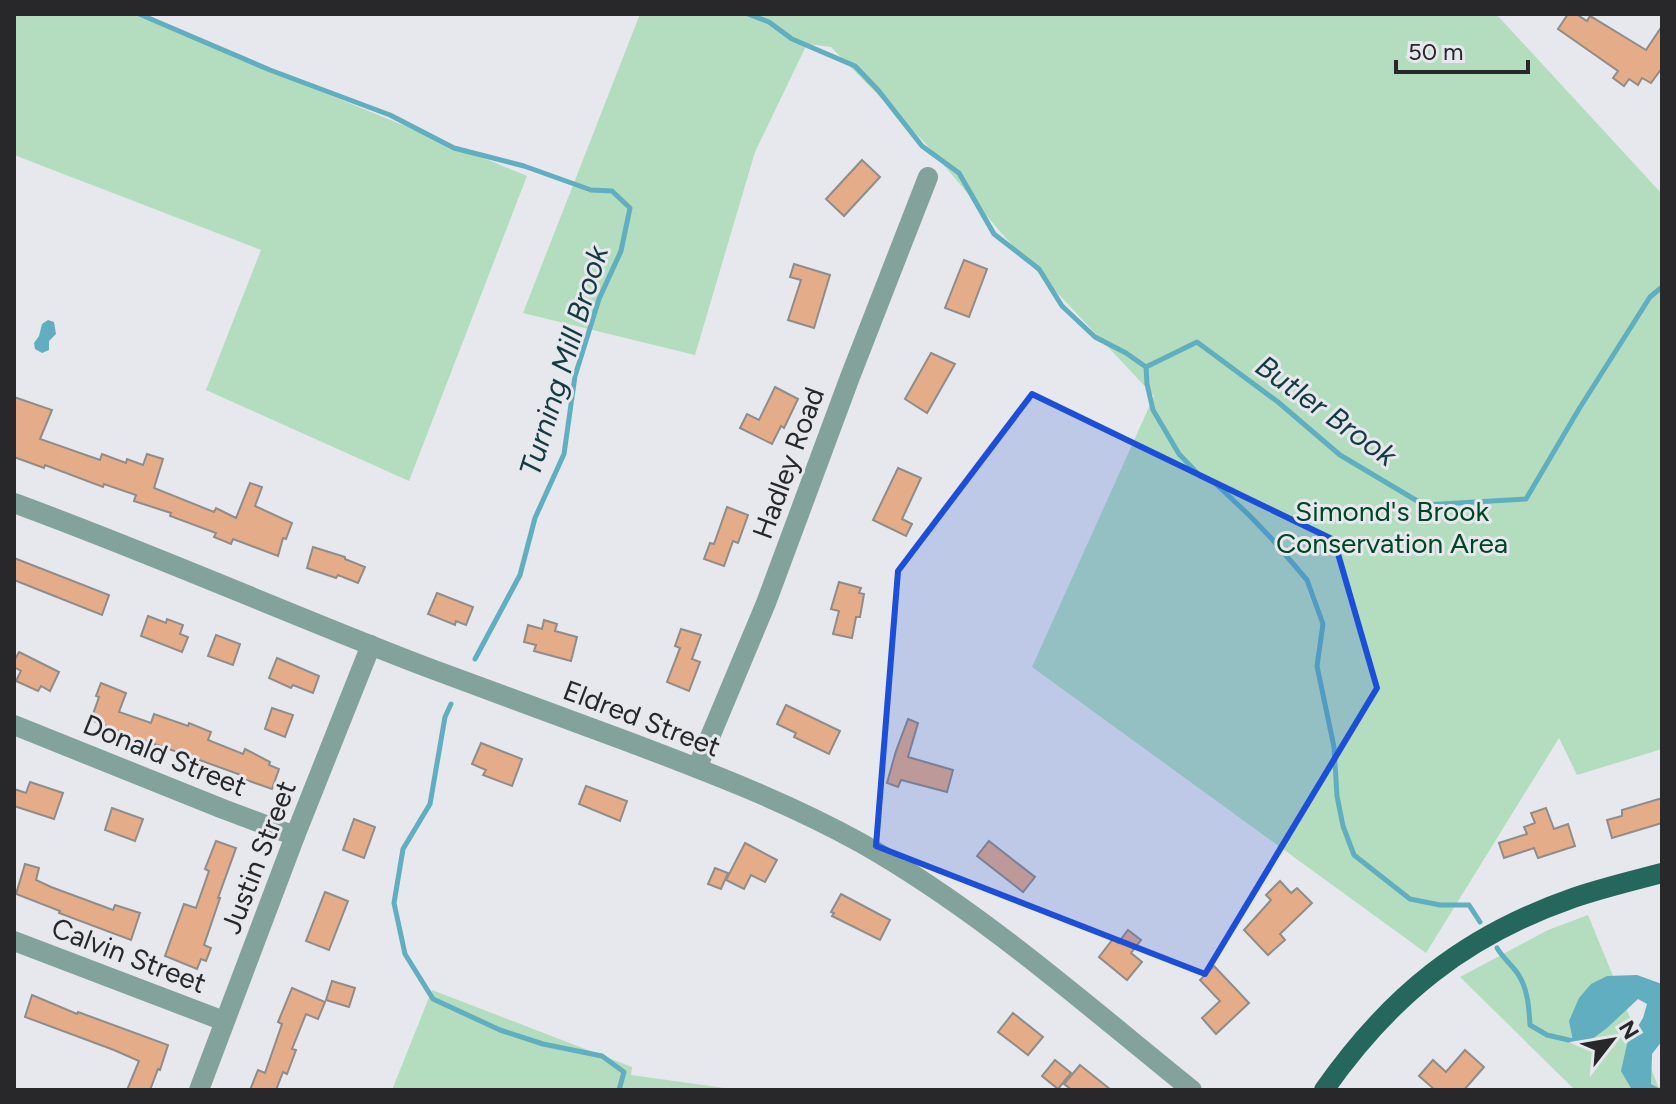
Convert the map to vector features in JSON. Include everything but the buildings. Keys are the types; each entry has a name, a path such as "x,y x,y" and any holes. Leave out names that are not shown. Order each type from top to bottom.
{"main road":[{"path":"1324,1090 1363,1038 1416,984 1444,962 1539,911 1662,873"}],"street":[{"name":"Hadley Road","path":"697,768 766,603 928,177"},
{"name":"Eldred Street","path":"14,503 371,645 697,768 816,820 913,874 959,906 1029,958 1192,1090"},
{"name":"Justin Street","path":"199,1090 371,645"},
{"name":"Donald Street","path":"14,725 295,836"},
{"name":"Calvin Street","path":"14,941 224,1021"}],"highlighted area":[{"path":"1032,394 1334,540 1377,688 1205,974 876,846 898,571"}],"green space":[{"path":"14,14 132,14 527,176 409,481 206,390 261,250 14,155"},
{"name":"Simond's Brook Conservation Area","path":"640,14 1496,14 1662,194 1662,749 1577,775 1559,738 1426,953 1032,667 1154,396 1003,235 925,143 831,47 807,44 755,152 695,355 523,313"},
{"path":"1588,915 1662,1090 1575,1090 1460,977 1548,930"},
{"path":"432,990 632,1067 631,1075 739,1090 392,1090"}],"water":[{"path":"48,320 54,322 56,334 49,341 49,350 42,353 35,349 34,343 42,324"},
{"path":"1637,975 1662,984 1662,1041 1652,1054 1651,1084 1662,1090 1632,1090 1621,1071 1627,1044 1643,1018 1647,1004 1638,999 1587,1043 1573,1041 1569,1021 1579,998 1591,984 1607,976"}],"waterway":[{"name":"Turning Mill Brook","path":"139,14 270,70 390,115 454,148 524,166 591,190 612,191 630,208 621,251 599,299 575,376 564,454 535,518 520,575 475,659"},
{"path":"748,14 769,22 792,39 855,66 922,146 959,173 994,234 1039,269 1062,306 1095,337 1146,367 1153,410 1179,454 1200,476 1216,484 1250,516 1307,580 1323,624 1317,666 1334,747 1337,796 1343,826 1354,855 1410,899 1440,905 1469,905 1480,922"},
{"name":"Butler Brook","path":"1146,367 1197,342 1278,402 1340,455 1424,505 1526,499 1650,297 1662,287"},
{"name":"Turning Mill Brook","path":"451,704 445,717 430,804 403,849 394,903 405,954 433,999 500,1030 543,1044 602,1056 624,1072 619,1090"},
{"path":"1497,948 1524,986 1530,1025 1547,1035 1573,1041 1577,1036"}]}
